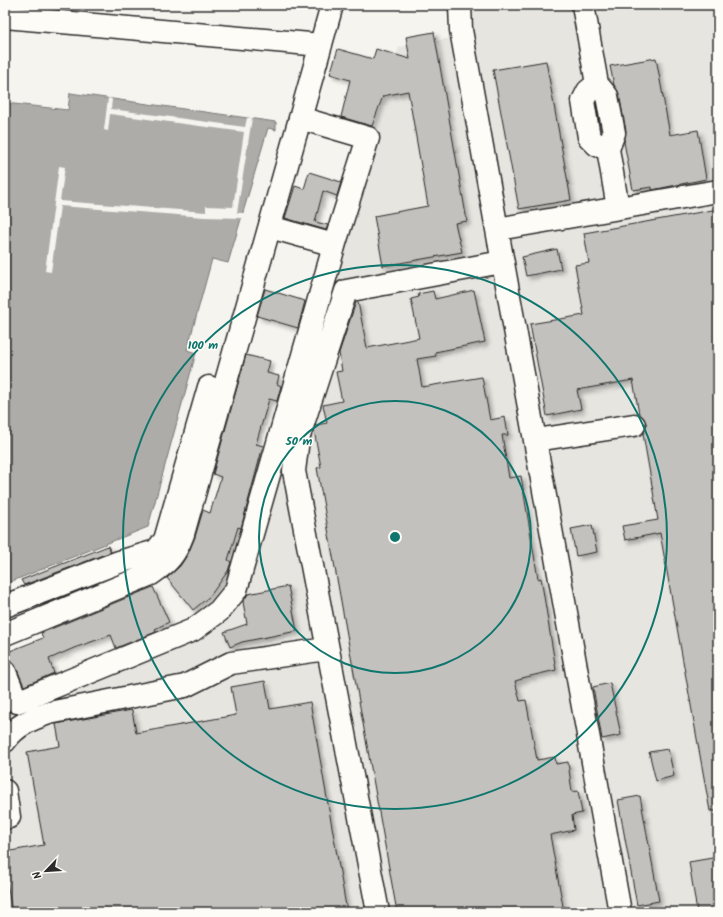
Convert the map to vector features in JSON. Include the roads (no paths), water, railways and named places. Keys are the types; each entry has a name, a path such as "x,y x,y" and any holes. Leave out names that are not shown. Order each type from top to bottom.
{"street":[{"path":"5,634 151,574 161,557 293,120 321,45 332,5"},
{"path":"460,5 461,30 620,912"},
{"path":"583,5 597,84 588,91 583,101 589,137 597,145 608,149 618,208"},
{"path":"5,17 321,45"},
{"path":"5,606 119,562 161,557 176,552 183,534 270,227 293,120"},
{"path":"5,672 17,702 192,630 219,612 236,590 334,245 368,138 293,120"},
{"path":"497,229 718,191"},
{"path":"270,227 334,245"},
{"path":"378,912 326,649 294,471 298,439 346,291 502,262"},
{"path":"536,440 634,424"},
{"path":"5,741 11,732 23,724 49,713 185,686 231,663 326,649"},
{"path":"5,791 9,817 5,818"}]}
